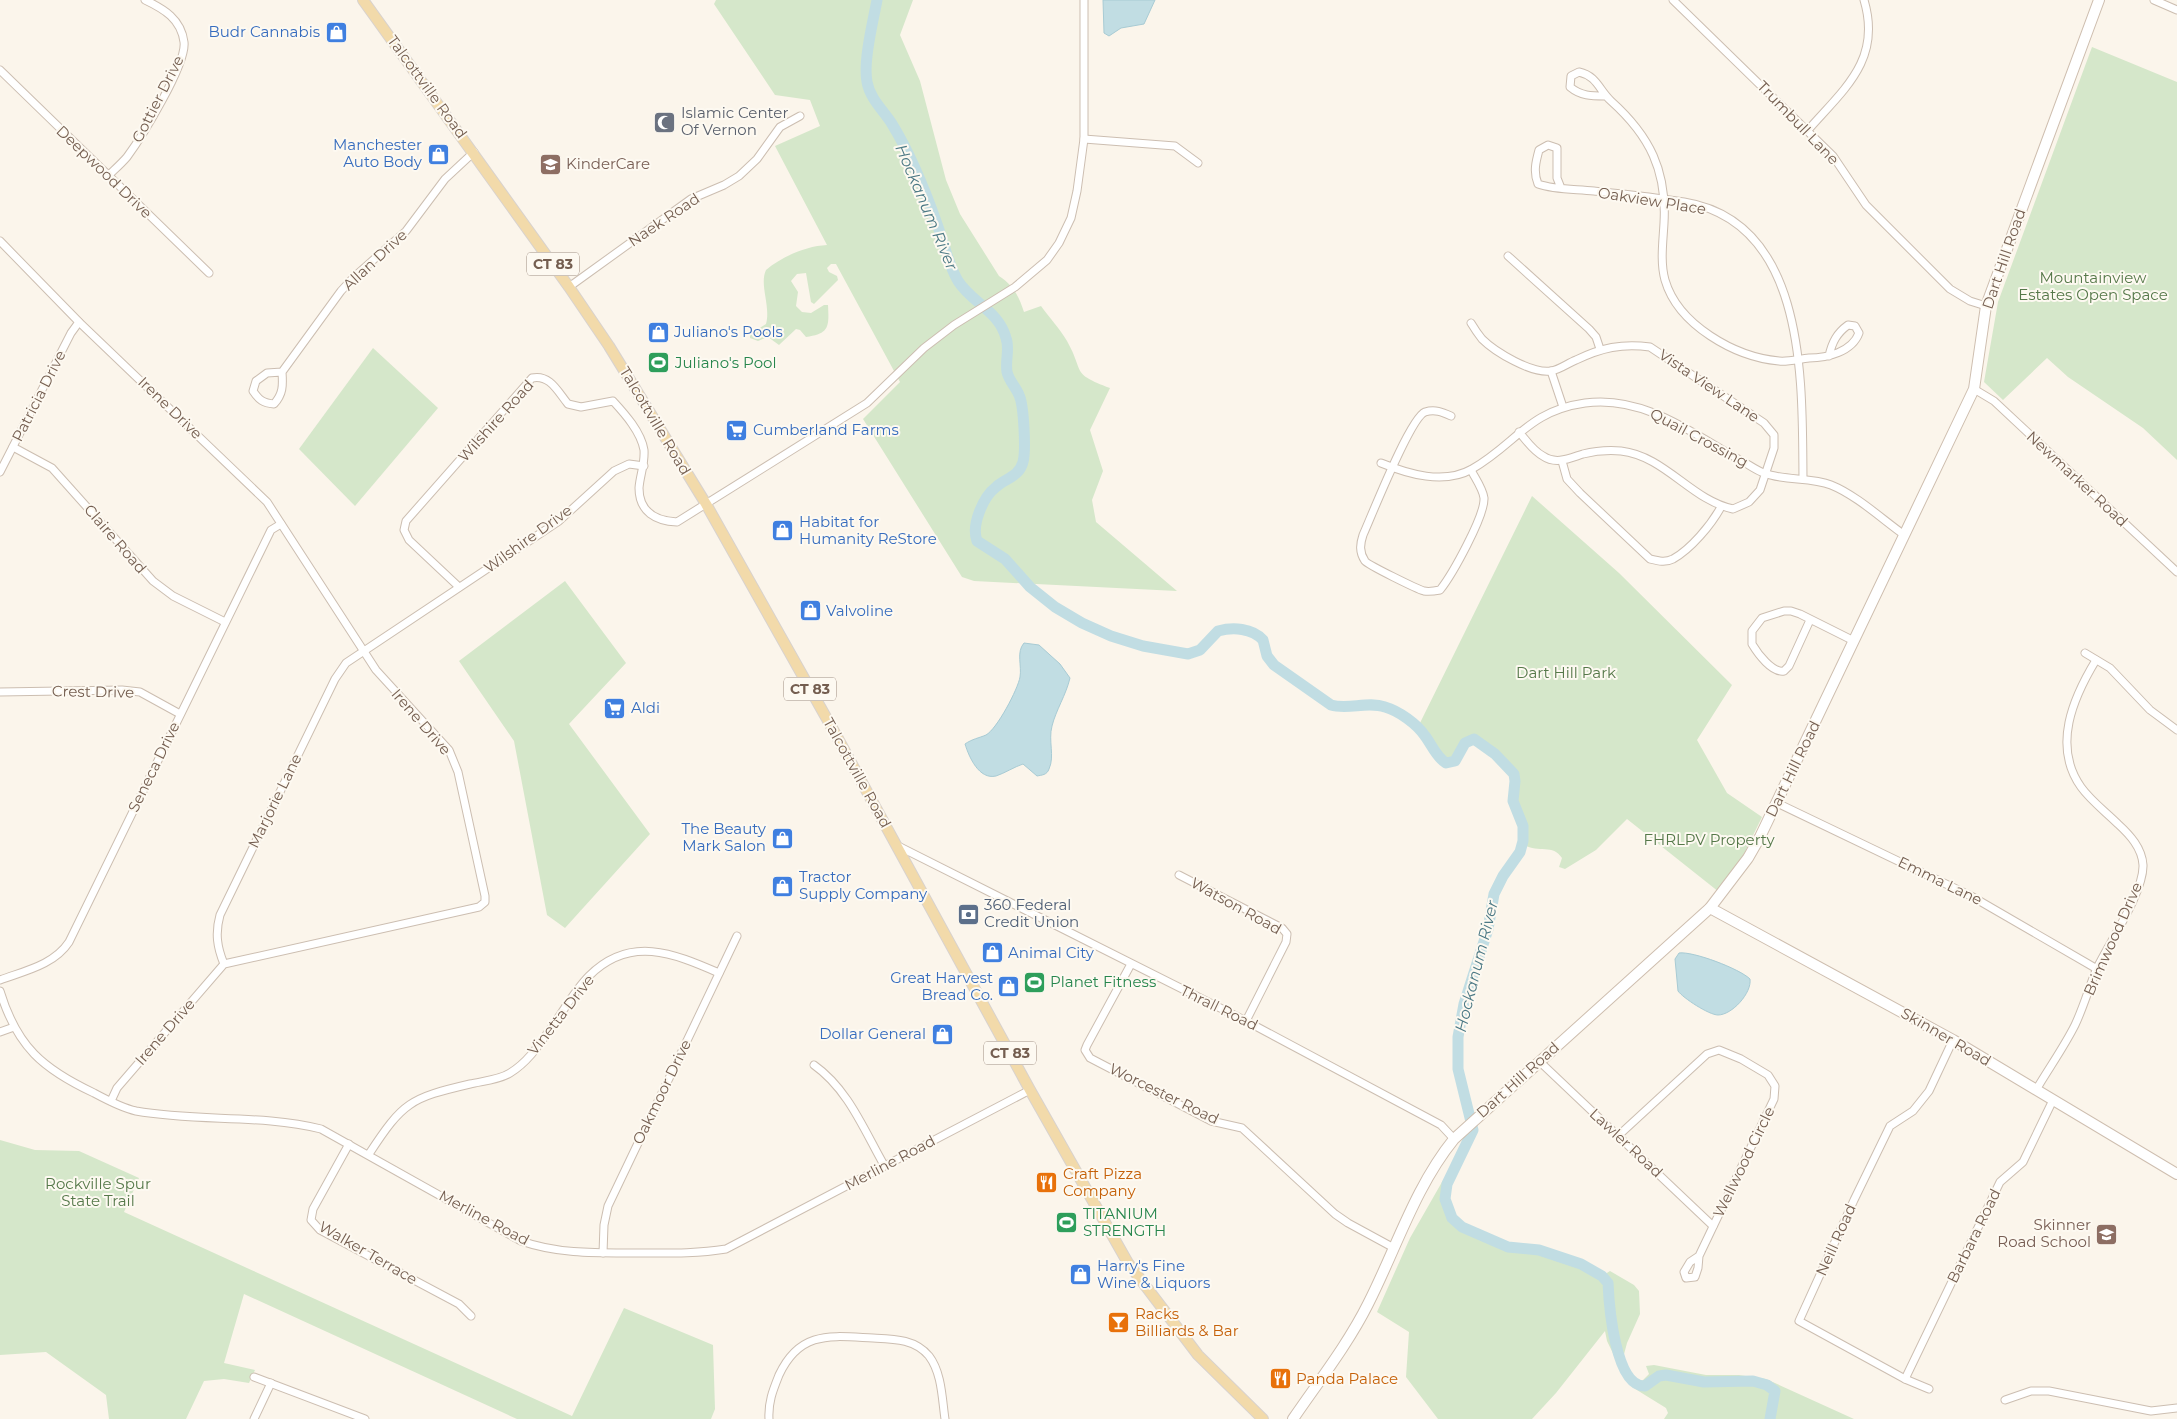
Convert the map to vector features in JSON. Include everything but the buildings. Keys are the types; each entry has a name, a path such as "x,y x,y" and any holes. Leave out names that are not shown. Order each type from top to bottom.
{"main road":[{"name":"Talcottville Road","path":"363,0 570,287 609,346 706,504 898,846 1030,1090 1128,1263 1198,1355 1264,1419"},
{"name":"Dart Hill Road","path":"1293,1419 1360,1320 1416,1200 1454,1138 1710,908 1748,858 1778,803 1903,534 1974,389 1986,306 2099,0"},
{"name":"Skinner Road","path":"1710,908 1953,1040 2177,1174"}],"street":[{"name":"Gottier Drive","path":"108,176 126,158 147,128 182,60 184,43 179,26 164,9 145,0"},
{"path":"644,466 639,488 641,501 649,514 663,522 677,522 866,403 924,348 1029,277 1047,260 1059,243 1071,218 1077,191 1084,139 1084,0"},
{"name":"Trumbull Lane","path":"1673,0 1833,156 1866,205 1950,289 1970,301 1986,306"},
{"path":"1808,130 1852,81 1860,67 1867,49 1869,35 1869,19 1864,0"},
{"path":"2154,0 2177,10"},
{"name":"Deepwood Drive","path":"0,70 209,273"},
{"path":"1605,96 1590,96 1577,93 1570,86 1571,76 1579,72 1588,74 1597,82 1605,96 1629,117 1644,136 1656,159 1666,200 1662,254 1665,279 1672,297 1687,316 1724,345 1754,358 1781,362 1829,356 1849,346 1857,339 1859,333 1855,326 1848,325 1840,331 1831,345 1829,356"},
{"name":"Naek Road","path":"570,287 690,199 724,185 739,176 757,159 780,127 800,116"},
{"path":"1084,139 1175,146 1198,163"},
{"name":"Oakview Place","path":"1561,188 1557,178 1557,148 1548,145 1539,150 1535,177 1538,184 1561,188 1666,200 1704,206 1728,217 1744,229 1760,245 1791,315 1802,379 1804,479"},
{"name":"Allan Drive","path":"282,372 340,291 406,231 445,179 474,152"},
{"name":"Irene Drive","path":"0,241 79,322 268,502 376,670 441,740 454,760 485,896 484,902 479,907 224,964 117,1088 111,1101"},
{"path":"1508,256 1589,329 1596,337 1600,349"},
{"name":"Patricia Drive","path":"0,472 71,333 79,322"},
{"path":"1471,323 1483,340 1514,361 1532,369 1551,371 1563,407"},
{"name":"Vista View Lane","path":"1551,371 1600,349 1632,345 1650,347 1764,423 1774,435 1774,448 1765,474"},
{"path":"282,372 283,385 281,396 274,404 266,404 258,399 253,391 256,381 267,373 282,372"},
{"name":"Wilshire Road","path":"459,587 410,540 404,530 406,521 532,378 540,376 547,379 568,404 581,406 613,401 634,428 644,448 644,466"},
{"name":"Newmarker Road","path":"1974,389 1994,401 2177,572"},
{"name":"Quail Crossing","path":"1381,463 1418,476 1436,476 1471,470 1542,416 1563,407 1601,402 1639,407 1658,414 1765,474 1831,485 1844,492 1903,534"},
{"path":"1451,416 1437,410 1424,413 1415,422 1392,468 1363,535 1360,544 1361,553 1366,563 1386,571 1406,584 1426,592 1440,590 1449,578 1482,512 1484,497 1471,470"},
{"path":"1519,432 1543,457 1562,461 1600,451 1622,451 1642,457 1661,467 1710,501 1721,507 1732,509 1749,502 1760,490 1765,474"},
{"name":"Claire Road","path":"13,447 52,468 152,582 173,596 226,622"},
{"path":"1562,461 1568,479 1580,493 1650,559 1660,562 1672,560 1695,540 1713,521 1721,507"},
{"name":"Wilshire Drive","path":"364,649 559,521 614,471 630,464 644,466"},
{"name":"Seneca Drive","path":"0,980 53,960 64,951 271,530 281,524"},
{"path":"1810,620 1789,666 1784,671 1771,666 1752,644 1752,632 1762,618 1792,611 1854,640"},
{"name":"Marjorie Lane","path":"224,964 216,928 220,915 334,679 346,663 364,649"},
{"path":"2085,653 2110,668 2150,710 2177,730"},
{"name":"Brimwood Drive","path":"2036,1090 2074,1026 2097,969 2135,895 2142,875 2143,864 2139,848 2130,835 2092,800 2081,786 2072,771 2067,754 2066,732 2070,714 2096,660"},
{"name":"Crest Drive","path":"0,692 122,690 140,692 180,714"},
{"name":"Emma Lane","path":"1778,803 1971,896 2097,969"},
{"name":"Thrall Road","path":"898,846 1246,1021 1441,1125 1454,1138"},
{"name":"Watson Road","path":"1180,875 1282,928 1287,934 1286,942 1246,1021"},
{"name":"Oakmoor Drive","path":"603,1253 604,1225 608,1206 738,936"},
{"name":"Vinetta Drive","path":"369,1154 388,1124 412,1102 431,1093 508,1074 524,1063 536,1050 588,977 606,962 625,954 644,950 673,955 719,973"},
{"name":"Worcester Road","path":"1131,964 1087,1045 1085,1050 1090,1058 1211,1121 1242,1128 1335,1214 1394,1248"},
{"name":"Merline Road","path":"0,991 14,1027 27,1047 44,1064 61,1077 111,1101 134,1110 161,1114 297,1123 322,1129 521,1241 554,1250 603,1253 697,1253 726,1249 1030,1090"},
{"path":"0,1032 14,1027"},
{"name":"Neill Road","path":"1929,1389 1905,1379 1799,1321 1890,1126 1913,1111 1929,1091 1953,1040"},
{"name":"Wellwood Circle","path":"1619,1135 1707,1054 1719,1050 1741,1059 1768,1075 1775,1086 1774,1099 1699,1256"},
{"name":"Lawler Road","path":"1539,1061 1713,1226"},
{"path":"814,1065 828,1075 843,1092 884,1165"},
{"name":"Barbara Road","path":"1905,1379 2000,1182 2023,1162 2053,1100"},
{"name":"Walker Terrace","path":"349,1144 313,1209 311,1220 320,1230 459,1304 471,1316"},
{"path":"769,1419 768,1403 786,1361 806,1342 820,1337 836,1336 897,1339 921,1348 931,1358 938,1371 946,1419"},
{"path":"254,1377 365,1419"},
{"path":"254,1419 271,1383"},
{"path":"2005,1400 2031,1391 2049,1391 2151,1411 2177,1408"}],"green space":[{"path":"716,0 913,0 900,35 920,81 946,180 960,214 999,276 1015,291 1024,312 1041,306 1067,341 1080,371 1089,379 1110,388 1090,430 1103,471 1092,500 1096,522 1177,591 974,581 962,577 863,419 900,382 836,264 831,264 827,268 829,272 837,276 838,280 814,304 811,302 806,273 797,274 791,281 798,292 796,306 802,312 811,313 824,305 828,305 828,324 824,331 814,336 806,337 800,330 796,329 779,345 768,337 758,341 750,338 750,334 766,324 767,310 764,276 766,270 794,253 827,245 775,146 820,126 810,100 775,95 714,4"},
{"name":"Mountainview Estates Open Space","path":"2092,47 2177,82 2177,460 2143,428 2068,377 2047,358 2003,400 1984,382 1998,302"},
{"path":"373,348 438,408 355,506 299,449"},
{"name":"Dart Hill Park","path":"1532,496 1619,573 1732,685 1697,740 1727,793 1762,817 1740,862 1719,892 1627,819 1596,850 1565,869 1559,867 1562,858 1554,851 1529,847 1523,844 1522,826 1513,798 1514,774 1505,763 1474,739 1465,743 1455,761 1446,763 1438,756 1418,727"},
{"path":"565,581 626,663 569,724 650,834 565,928 547,915 514,741 459,661"},
{"name":"Rockville Spur State Trail","path":"0,1140 35,1150 79,1151 139,1178 124,1212 572,1416 624,1308 713,1345 715,1409 711,1419 517,1419 244,1294 224,1363 255,1370 249,1383 224,1379 204,1381 186,1419 109,1419 106,1395 46,1352 0,1355"},
{"path":"1462,1152 1453,1169 1446,1197 1450,1215 1456,1223 1508,1247 1544,1251 1581,1264 1602,1276 1610,1271 1634,1285 1639,1291 1640,1314 1627,1343 1623,1358 1635,1379 1642,1381 1649,1374 1646,1366 1654,1365 1706,1375 1739,1375 1766,1379 1854,1419 1664,1419 1668,1413 1666,1408 1632,1387 1625,1378 1607,1341 1605,1331 1556,1393 1532,1419 1438,1419 1406,1377 1409,1332 1377,1312 1410,1238 1442,1182"}],"water":[{"path":"1103,0 1155,0 1144,24 1121,28 1109,36 1104,33"},
{"path":"1024,643 1039,645 1060,664 1070,678 1052,726 1051,764 1047,772 1037,776 1023,764 996,776 985,775 976,766 965,744 991,731 1006,708 1020,677 1020,651"},
{"path":"1679,953 1705,958 1745,975 1750,979 1748,991 1735,1007 1718,1015 1690,1002 1678,991 1675,959"}],"waterway":[{"name":"Hockanum River","path":"877,0 866,63 869,88 874,99 892,124 911,160 928,198 949,261 958,281 998,321 1003,329 1008,346 1007,372 1021,400 1024,428 1023,462 1012,477 996,487 987,497 977,520 977,541 1005,559 1030,587 1055,607 1082,623 1111,636 1143,646 1188,654 1200,650 1218,631 1230,629 1248,631 1263,640 1267,656 1274,665 1331,705 1344,707 1378,705 1396,712 1422,731 1437,754 1446,763 1455,761 1465,743 1474,739 1495,754 1514,774 1513,801 1523,826 1523,841 1520,852 1503,876 1494,894 1488,929 1464,1004 1458,1037 1458,1069 1473,1130 1447,1184 1445,1199 1452,1218 1462,1227 1508,1247 1539,1250 1581,1264 1602,1276 1608,1283 1612,1326 1620,1360 1635,1383 1645,1386 1659,1376 1666,1375 1704,1382 1753,1381 1767,1385 1775,1391 1770,1419"}],"place":[{"name":"Budr Cannabis","path":"336,32"},
{"name":"Islamic Center Of Vernon","path":"665,122"},
{"name":"Manchester Auto Body","path":"438,154"},
{"name":"KinderCare","path":"550,164"},
{"name":"Juliano's Pools","path":"658,332"},
{"name":"Juliano's Pool","path":"659,363"},
{"name":"Cumberland Farms","path":"737,430"},
{"name":"Habitat for Humanity ReStore","path":"783,531"},
{"name":"Valvoline","path":"810,611"},
{"name":"Aldi","path":"615,708"},
{"name":"The Beauty Mark Salon","path":"782,838"},
{"name":"Tractor Supply Company","path":"783,886"},
{"name":"360 Federal Credit Union","path":"968,914"},
{"name":"Animal City","path":"992,953"},
{"name":"Planet Fitness","path":"1034,982"},
{"name":"Great Harvest Bread Co.","path":"1009,987"},
{"name":"Dollar General","path":"942,1034"},
{"name":"Craft Pizza Company","path":"1047,1183"},
{"name":"TITANIUM STRENGTH","path":"1067,1223"},
{"name":"Skinner Road School","path":"2107,1234"},
{"name":"Harry's Fine Wine & Liquors","path":"1081,1275"},
{"name":"Racks Billiards & Bar","path":"1119,1323"},
{"name":"Panda Palace","path":"1280,1379"}],"park label":[{"name":"FHRLPV Property","path":"1709,840"}]}
